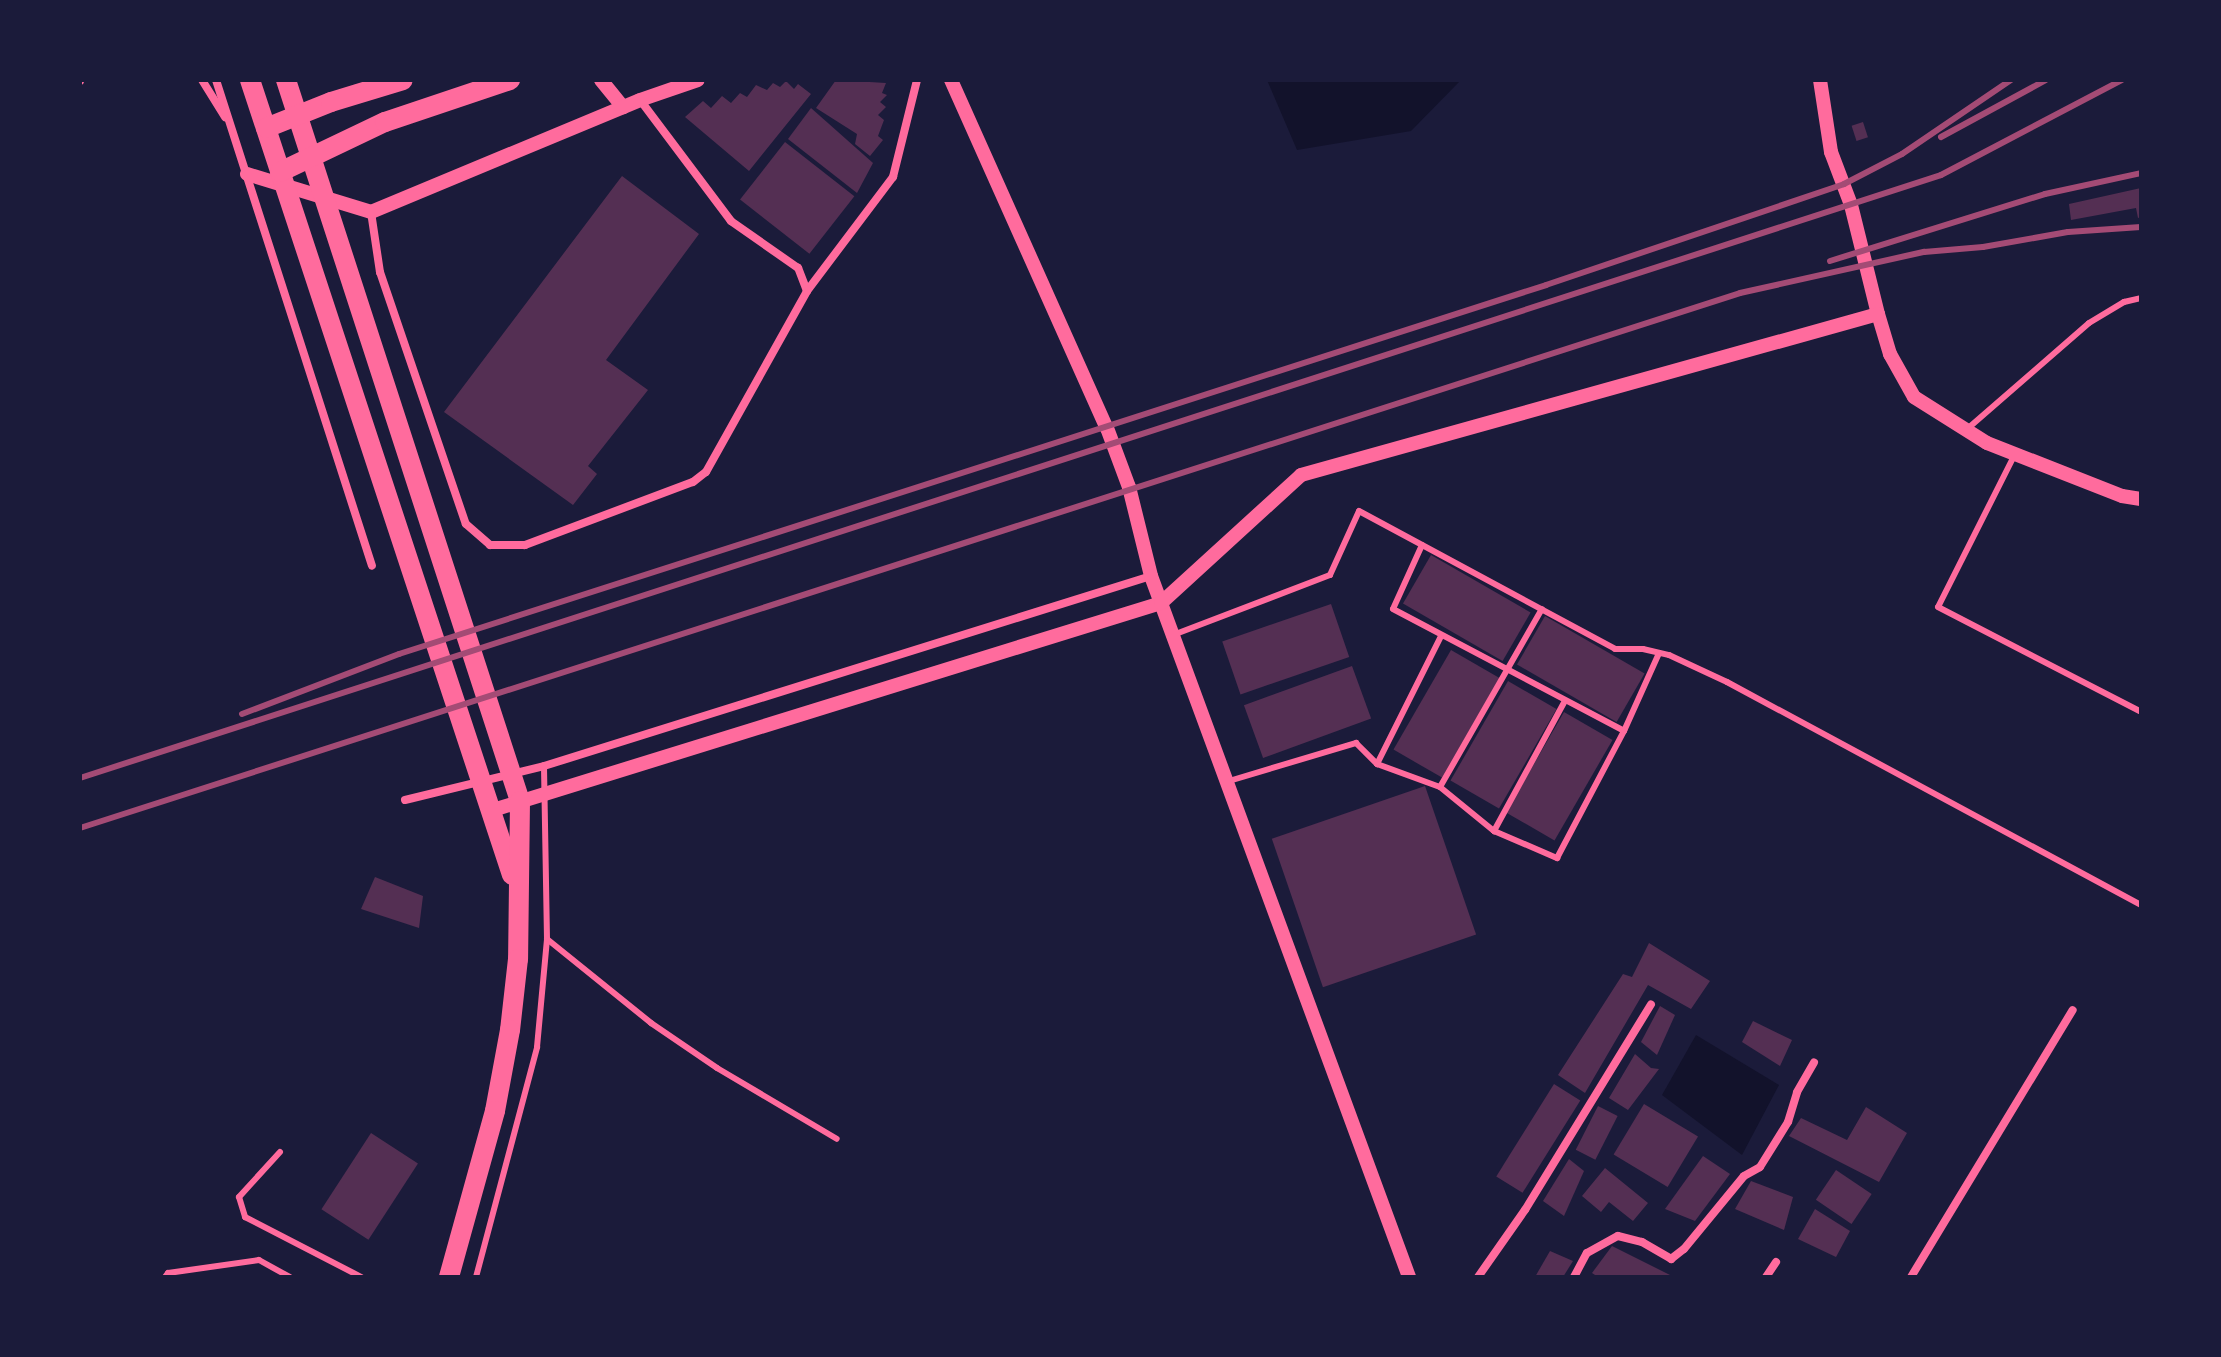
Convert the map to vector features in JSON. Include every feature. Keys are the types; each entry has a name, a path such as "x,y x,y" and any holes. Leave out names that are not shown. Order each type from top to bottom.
{"main road":[{"path":"250,80 493,810 518,894"},
{"path":"286,80 520,801 516,973 495,1111 449,1277"},
{"path":"351,80 380,88"},
{"path":"266,128 403,80"},
{"path":"280,172 385,122 510,80"}],"street":[{"path":"202,80 232,128"},
{"path":"216,80 372,566"},
{"path":"601,80 623,107"},
{"path":"247,174 371,212 640,100 698,80"},
{"path":"371,212 380,272 466,524 490,545 525,545 693,482 706,472 807,291 893,177 917,80"},
{"path":"951,80 1107,428 1129,487 1151,576 1409,1277"},
{"path":"1820,80 1831,152 1851,205 1878,314 1890,354 1914,397 1987,443 2122,496 2141,499"},
{"path":"640,100 731,221 798,268 807,291"},
{"path":"493,810 1161,603 1301,475 1878,314"},
{"path":"405,800 544,766 1151,576"},
{"path":"1478,1277 1517,1222 1651,1004"},
{"path":"1911,1277 2073,1010"},
{"path":"1574,1277 1587,1253 1618,1236 1642,1242 1671,1259 1684,1249 1744,1176 1760,1167 1788,1122 1797,1092 1814,1063"},
{"path":"1766,1277 1776,1262"}],"lane":[{"path":"1966,430 2089,323 2124,302 2141,298"},
{"path":"2015,454 1938,607 2141,712"},
{"path":"1173,635 1330,575 1359,511 1615,649 1659,653 1741,689 2141,905"},
{"path":"1422,545 1393,609 1624,731"},
{"path":"1440,787 1542,609"},
{"path":"1377,764 1441,636"},
{"path":"1229,781 1356,743 1377,764 1440,787 1494,831 1557,858 1624,731 1659,653"},
{"path":"1494,831 1565,701"},
{"path":"476,1277 537,1047 547,939 544,766"},
{"path":"547,939 651,1023 717,1068 837,1139"},
{"path":"280,1152 239,1197 245,1217 361,1277"},
{"path":"165,1277 168,1273 259,1260 290,1277"}],"shaded area":[{"path":"1267,80 1461,80 1411,131 1297,150"},
{"path":"1696,1035 1779,1085 1742,1155 1662,1095"}],"building":[{"path":"836,80 886,83 882,93 887,95 880,102 886,107 878,115 884,120 878,136 883,140 870,156 855,144 857,134 816,108"},
{"path":"786,81 794,89 798,84 811,94 749,171 685,117 703,101 711,108 722,96 731,103 740,93 747,97 756,85 767,90 773,83 780,87"},
{"path":"811,108 873,163 857,193 788,139"},
{"path":"1863,122 1868,137 1857,141 1852,126"},
{"path":"785,142 854,196 809,254 740,200"},
{"path":"622,176 699,234 606,360 648,390 588,466 597,474 573,505 444,412"},
{"path":"2141,188 2141,217 2138,218 2136,208 2071,220 2069,204"},
{"path":"1431,555 1531,612 1503,661 1403,603"},
{"path":"1331,604 1349,657 1240,694 1222,641"},
{"path":"1545,616 1645,674 1617,722 1517,664"},
{"path":"1451,650 1499,678 1442,778 1394,750"},
{"path":"1352,666 1371,719 1263,758 1244,705"},
{"path":"1508,681 1556,709 1499,809 1450,781"},
{"path":"1564,712 1612,740 1554,840 1506,812"},
{"path":"1425,786 1476,934 1323,987 1272,839"},
{"path":"375,877 423,896 419,928 361,909"},
{"path":"1649,943 1710,981 1691,1009 1648,985 1585,1093 1558,1075 1623,974 1632,977"},
{"path":"1660,1006 1675,1015 1657,1055 1641,1042"},
{"path":"1753,1021 1792,1040 1780,1066 1742,1042"},
{"path":"1635,1054 1651,1068 1659,1069 1628,1110 1609,1098"},
{"path":"1554,1084 1580,1100 1523,1193 1496,1176"},
{"path":"1644,1104 1698,1136 1668,1187 1614,1155"},
{"path":"1598,1106 1618,1116 1595,1160 1576,1150"},
{"path":"1866,1107 1907,1133 1879,1182 1789,1136 1801,1118 1847,1140"},
{"path":"371,1133 418,1163 368,1240 321,1209"},
{"path":"1703,1156 1730,1174 1695,1221 1665,1209"},
{"path":"1569,1159 1584,1171 1564,1216 1543,1201"},
{"path":"1605,1168 1648,1203 1633,1221 1609,1202 1601,1212 1582,1196"},
{"path":"1836,1170 1872,1194 1852,1224 1816,1200"},
{"path":"1751,1181 1793,1197 1784,1230 1735,1209"},
{"path":"1815,1209 1850,1231 1836,1257 1798,1239"},
{"path":"1612,1246 1674,1277 1598,1277 1592,1273"},
{"path":"1550,1251 1573,1261 1563,1277 1535,1277"}],"railway":[{"path":"242,714 399,654 1546,285 1844,184 1902,154 2011,80"},
{"path":"1941,137 2046,80"},
{"path":"80,778 1941,175 2122,80"},
{"path":"1830,261 2045,194 2141,173"},
{"path":"80,828 1740,293 1924,252 1983,247 2068,232 2141,227"}]}
